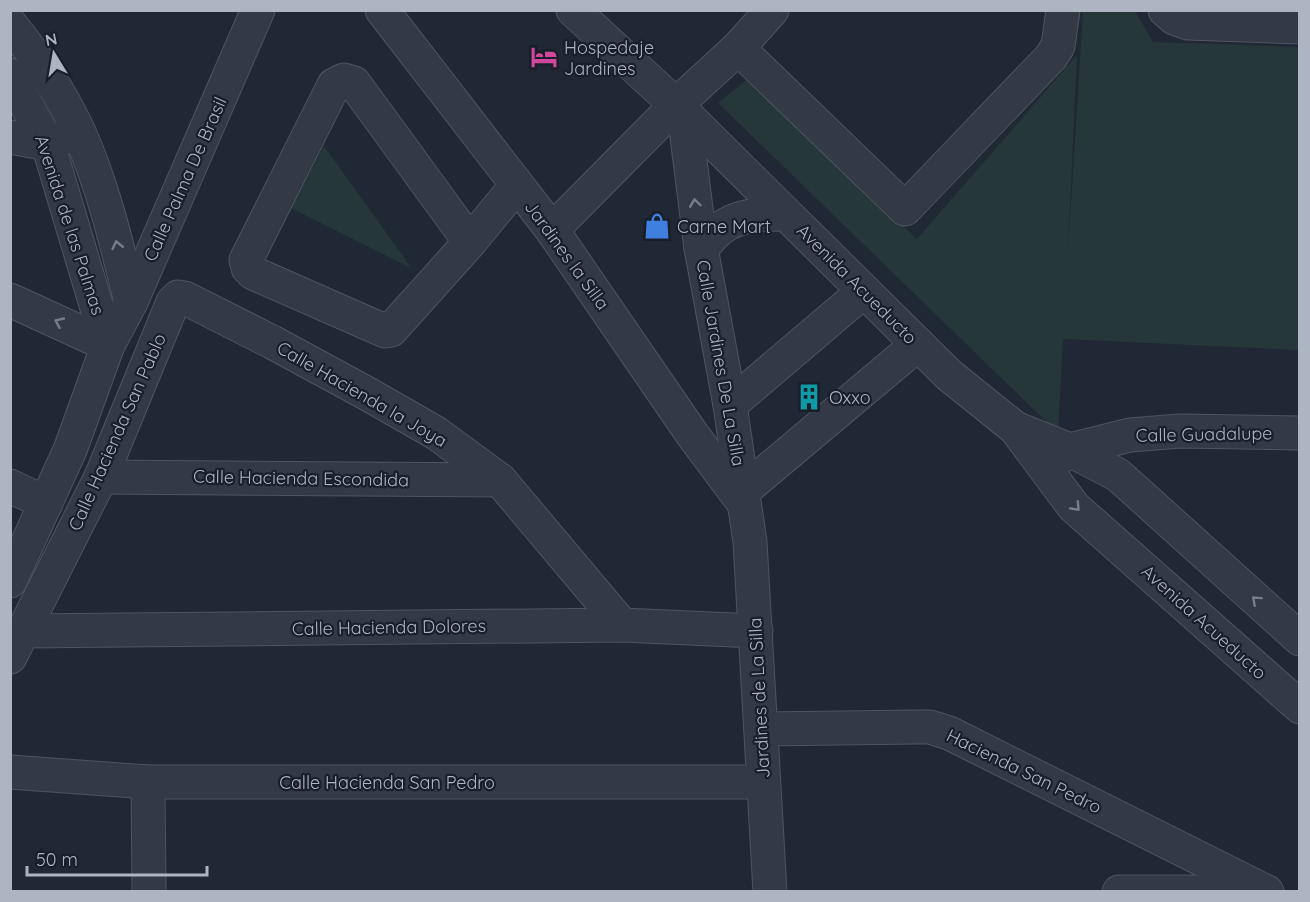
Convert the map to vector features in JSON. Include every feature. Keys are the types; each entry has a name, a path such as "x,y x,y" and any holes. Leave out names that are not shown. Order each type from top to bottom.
{"street":[{"name":"Calle Palma De Brasil","path":"108,345 131,302 258,10"},
{"name":"Jardines la Silla","path":"382,10 552,230 692,434 744,498"},
{"name":"Avenida Acueducto","path":"573,10 680,109 949,375 1058,460 1118,475 1299,639"},
{"path":"552,230 680,109 772,10"},
{"path":"738,48 905,209 1051,57 1058,46 1063,10"},
{"path":"1165,10 1174,18 1188,23 1299,27"},
{"name":"Avenida de las Palmas","path":"10,24 36,57 78,132 115,235 131,302"},
{"name":"Avenida de las Palmas","path":"10,75 48,144 108,345"},
{"path":"470,242 354,83 344,80 334,85 246,260 248,268 253,273 388,331 395,328 470,242 516,186"},
{"name":"Calle Jardines De La Silla","path":"680,109 701,248 730,405 744,498"},
{"path":"10,137 48,144 78,132"},
{"path":"701,248 721,227 734,221 754,214 785,214"},
{"path":"730,405 864,291"},
{"name":"Calle Hacienda San Pablo","path":"17,644 101,477 173,302 178,297"},
{"name":"Calle Hacienda la Joya","path":"178,297 185,298 272,342 366,393 436,434 500,480 622,625"},
{"path":"10,300 108,345 69,450 10,581"},
{"path":"744,498 918,344"},
{"name":"Calle Guadalupe","path":"1058,460 1130,435 1180,431 1299,433"},
{"name":"Avenida Acueducto","path":"1058,460 1074,507 1299,707"},
{"name":"Calle Hacienda Escondida","path":"101,477 500,480"},
{"path":"10,486 46,503"},
{"name":"Jardines de La Silla","path":"744,498 750,542 756,631 770,891"},
{"path":"1137,563 1173,526"},
{"name":"Calle Hacienda Dolores","path":"17,644 622,625 756,631"},
{"name":"Hacienda San Pedro","path":"761,729 918,727 937,729 1027,771 1267,891"},
{"name":"Calle Hacienda San Pedro","path":"10,772 148,782 763,782"},
{"path":"148,782 149,891"},
{"path":"1119,891 1227,891"}],"shaded area":[{"path":"1083,11 1135,11 1153,42 1299,47 1299,350 1063,339 1058,433 718,103 747,79 917,239 1077,55 1068,252"},
{"path":"324,146 400,252 411,268 291,208"}],"place":[{"name":"Hospedaje Jardines","path":"544,57"},
{"name":"Carne Mart","path":"657,226"},
{"name":"Oxxo","path":"809,397"}]}
